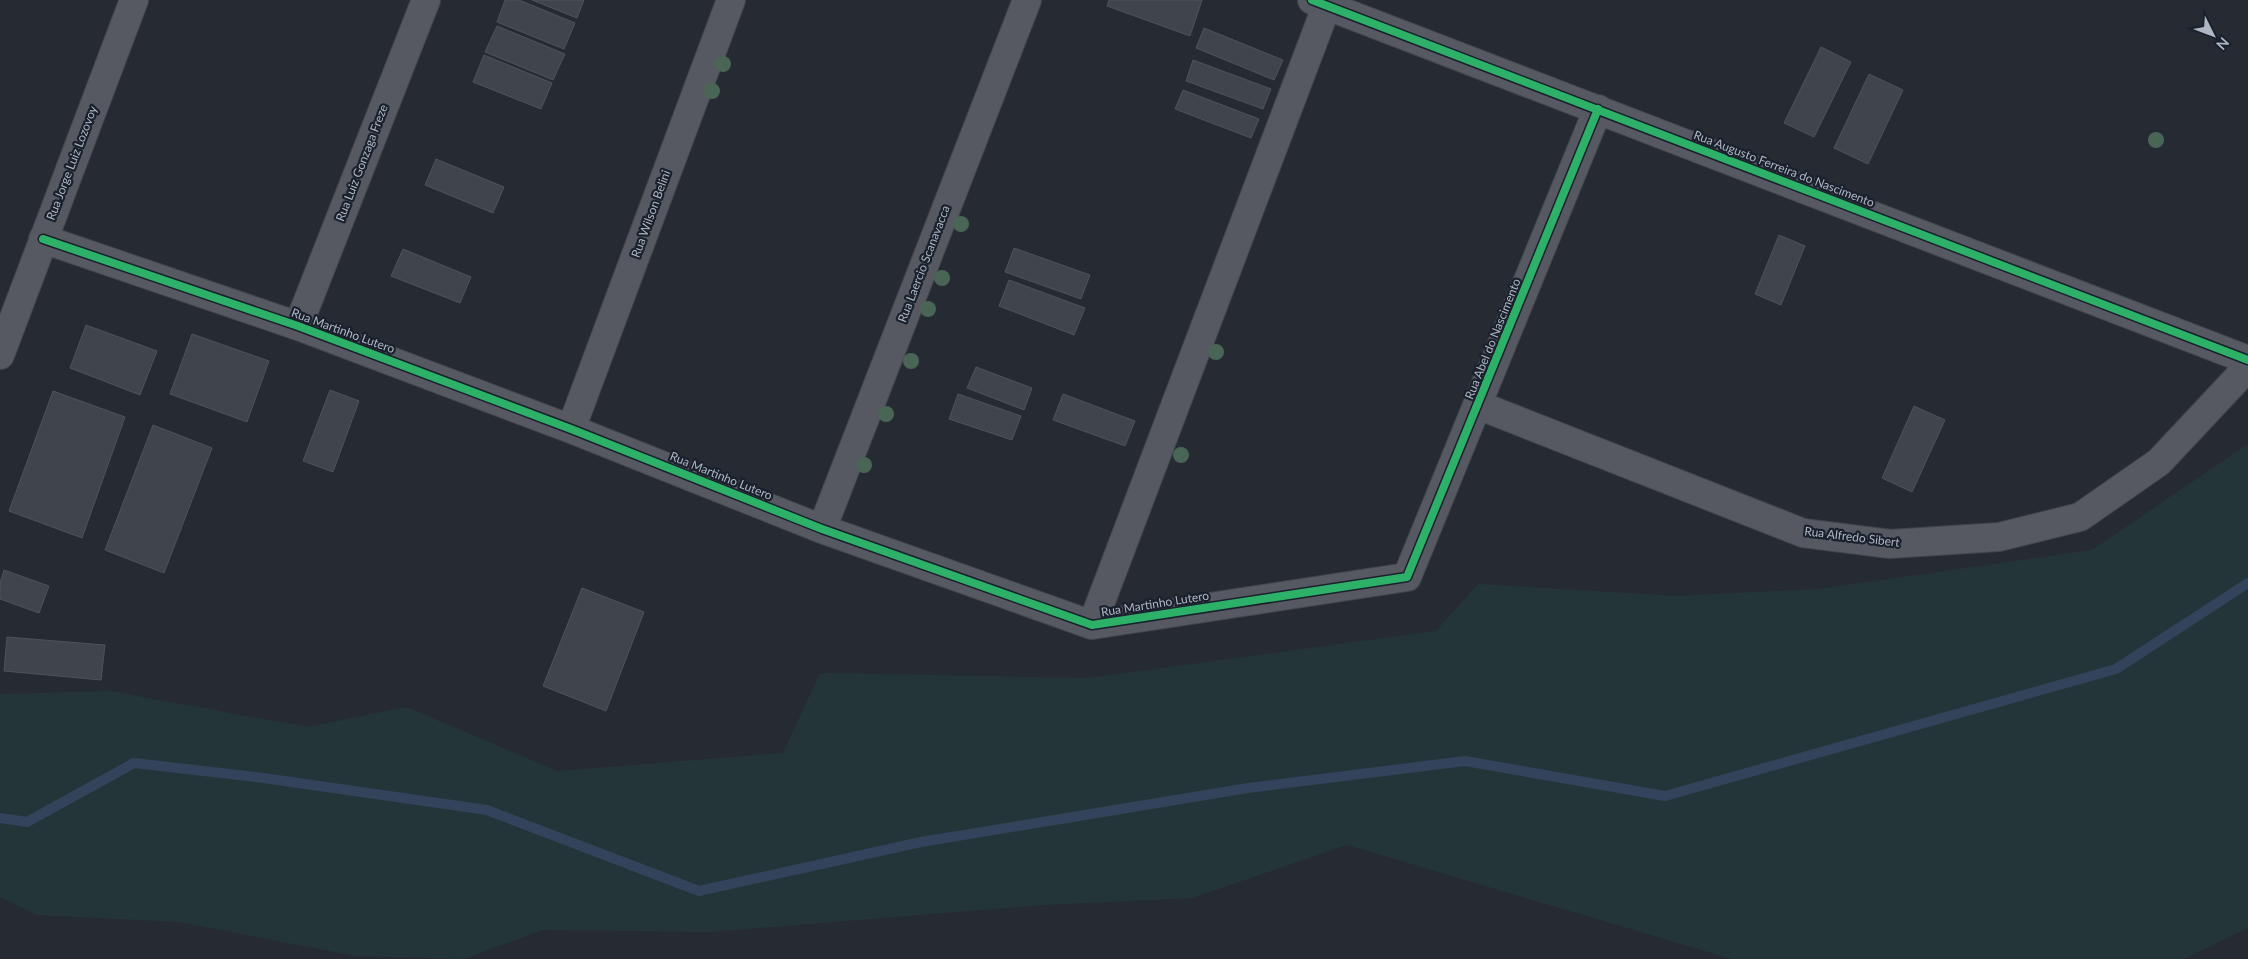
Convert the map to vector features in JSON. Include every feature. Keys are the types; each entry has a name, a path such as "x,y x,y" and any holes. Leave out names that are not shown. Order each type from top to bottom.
{"street":[{"name":"Rua Jorge Luiz Lozovoy","path":"0,355 134,0"},
{"name":"Rua Luiz Gonzaga Freze","path":"298,326 426,0"},
{"name":"Rua Wilson Belini","path":"571,429 731,0"},
{"name":"Rua Laercio Scanavacca","path":"822,529 1027,0"},
{"name":"Rua Augusto Ferreira do Nascimento","path":"1320,3 2248,360"},
{"path":"1092,624 1320,3"},
{"name":"Rua Abel do Nascimento","path":"1407,577 1598,109"},
{"name":"Rua Martinho Lutero","path":"44,239 298,326 571,429 822,529 1092,624 1407,577"},
{"name":"Rua Alfredo Sibert","path":"1478,405 1803,532 1890,544 1998,538 2080,517 2159,462 2248,367"}],"shaded area":[{"path":"2248,444 2248,928 2184,959 1732,959 1347,845 1192,898 1043,905 710,932 543,930 464,959 355,956 180,922 37,915 0,897 0,694 110,691 307,727 406,707 558,771 783,753 820,673 1088,678 1436,631 1478,584 1676,596 1818,589 2092,550"}],"building":[{"path":"505,0 519,0 575,23 564,49 497,22"},
{"path":"532,0 584,0 577,18"},
{"path":"1109,0 1202,0 1190,36 1107,6"},
{"path":"497,26 565,54 553,80 485,52"},
{"path":"1204,28 1283,60 1274,80 1196,48"},
{"path":"1821,47 1851,62 1814,137 1784,123"},
{"path":"484,55 552,83 541,109 473,82"},
{"path":"1193,60 1271,89 1263,109 1186,81"},
{"path":"1869,74 1903,90 1868,164 1834,148"},
{"path":"1183,90 1259,119 1251,138 1175,109"},
{"path":"436,159 504,187 493,213 425,185"},
{"path":"1779,235 1805,246 1781,305 1755,294"},
{"path":"1014,248 1090,275 1081,299 1005,272"},
{"path":"403,249 471,277 460,303 391,276"},
{"path":"1009,280 1085,308 1074,335 999,306"},
{"path":"86,325 157,351 140,395 70,368"},
{"path":"192,334 269,361 247,422 170,394"},
{"path":"976,367 1032,388 1024,410 967,388"},
{"path":"330,390 359,401 333,472 303,461"},
{"path":"53,391 125,417 82,538 9,511"},
{"path":"958,394 1021,416 1012,440 949,419"},
{"path":"1063,394 1135,421 1125,446 1053,420"},
{"path":"1914,406 1945,420 1912,492 1882,478"},
{"path":"153,425 212,448 164,573 105,550"},
{"path":"4,570 49,586 39,613 0,599 0,583"},
{"path":"582,588 644,612 606,711 543,686"},
{"path":"7,637 105,645 101,680 4,671"}],"waterway":[{"path":"0,818 27,822 134,763 256,777 487,810 699,891 921,842 1248,788 1465,761 1665,796 2116,669 2248,583"}],"cycle path":[{"path":"1312,0 2248,360"},
{"path":"43,239 298,326 571,429 822,529 1092,625 1407,577 1598,109"}]}
